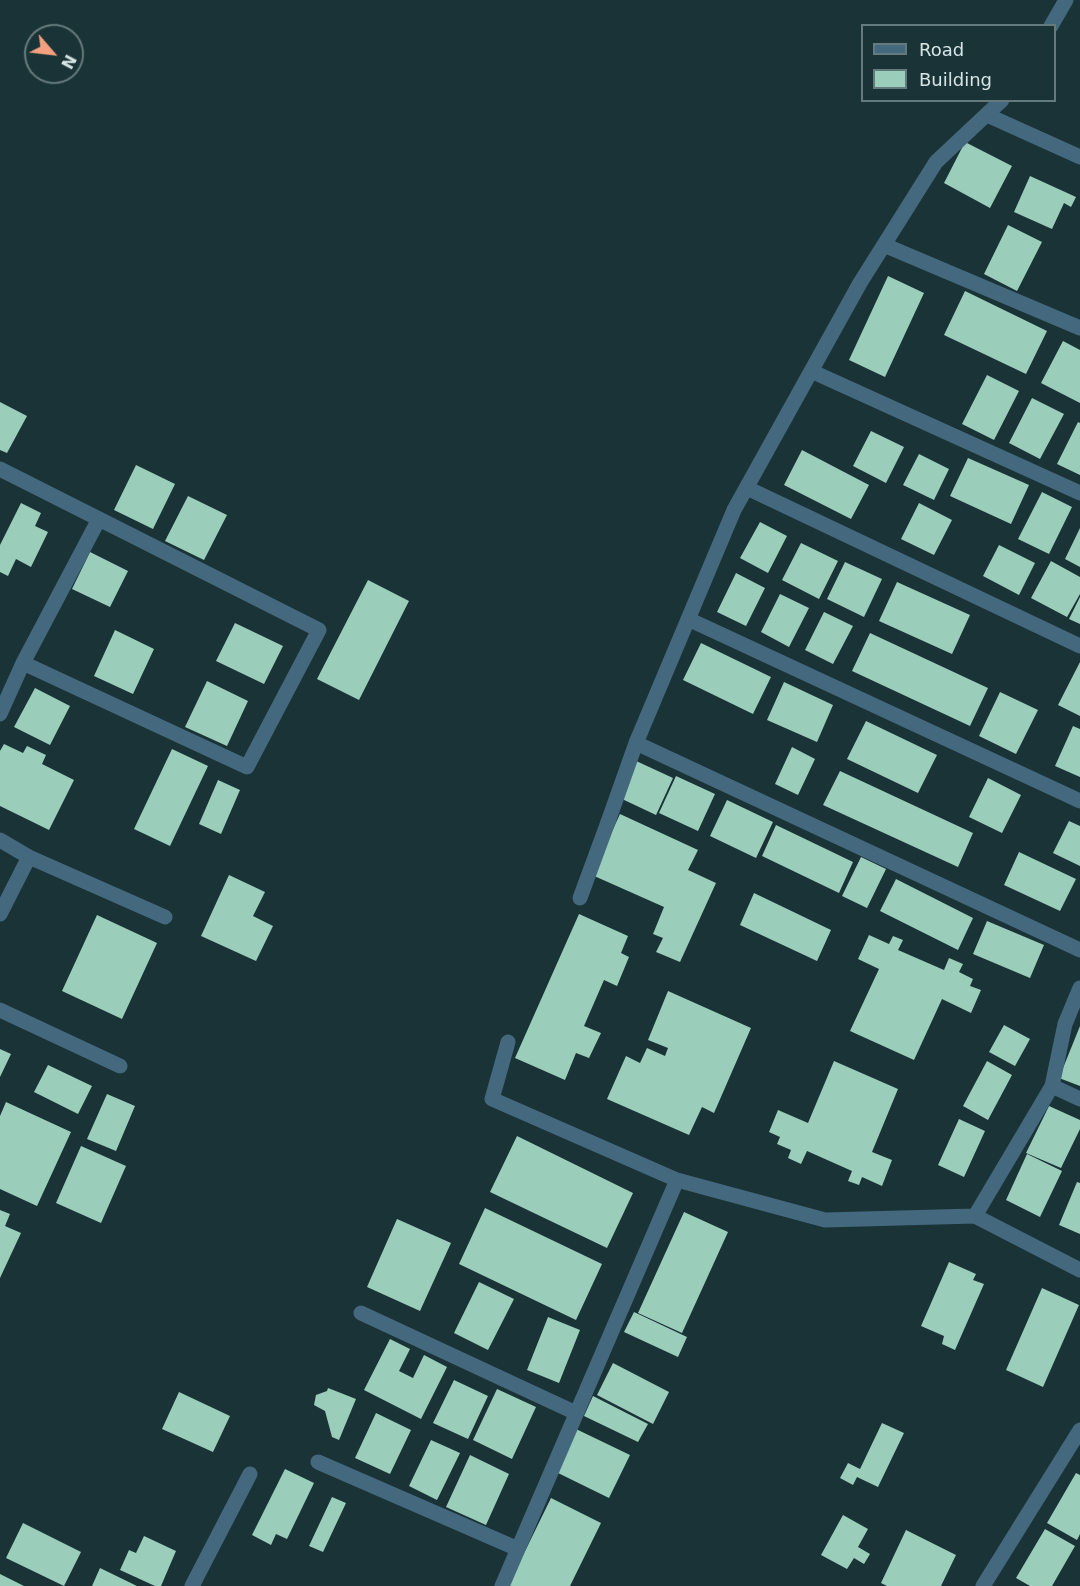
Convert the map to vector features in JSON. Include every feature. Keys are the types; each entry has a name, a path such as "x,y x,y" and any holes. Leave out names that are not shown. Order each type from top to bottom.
{"street":[{"path":"1052,24 1066,0"},
{"path":"580,898 636,742 734,510 860,283 936,162 1000,102"},
{"path":"987,115 1080,157"},
{"path":"884,245 1080,328"},
{"path":"811,372 1080,493"},
{"path":"0,469 319,630 247,767 23,663"},
{"path":"747,488 1080,646"},
{"path":"0,714 23,663 99,519"},
{"path":"688,619 1080,801"},
{"path":"636,742 1080,950"},
{"path":"0,840 29,857 165,917"},
{"path":"0,914 29,857"},
{"path":"975,1216 1052,1086 1065,1024 1080,988"},
{"path":"0,1010 120,1066"},
{"path":"508,1042 492,1098 676,1180 825,1220 975,1216 1080,1270"},
{"path":"1052,1086 1080,1099"},
{"path":"502,1586 676,1180"},
{"path":"361,1313 576,1413"},
{"path":"983,1586 1080,1430"},
{"path":"318,1462 518,1549"},
{"path":"192,1586 250,1474"}],"building":[{"path":"965,142 1012,166 990,208 944,183"},
{"path":"1030,176 1076,197 1071,207 1064,203 1052,229 1014,212"},
{"path":"1008,225 1042,242 1017,291 984,274"},
{"path":"888,276 924,293 885,377 849,360"},
{"path":"965,291 1047,331 1026,374 944,335"},
{"path":"1063,341 1080,350 1080,403 1041,383"},
{"path":"987,375 1019,391 994,440 962,424"},
{"path":"1032,398 1064,414 1040,459 1009,443"},
{"path":"0,402 27,416 7,453 0,450"},
{"path":"1078,422 1080,423 1080,475 1057,464"},
{"path":"871,431 904,447 886,483 853,466"},
{"path":"802,450 869,485 851,519 784,485"},
{"path":"919,454 949,469 934,500 903,485"},
{"path":"968,458 1029,485 1011,524 950,496"},
{"path":"136,465 175,484 153,529 114,510"},
{"path":"1042,492 1072,507 1049,554 1018,539"},
{"path":"188,496 227,515 204,560 165,541"},
{"path":"21,503 41,513 35,526 48,532 31,567 16,559 8,576 0,572 0,545"},
{"path":"919,503 952,520 934,555 901,539"},
{"path":"760,522 787,536 768,573 740,558"},
{"path":"1080,528 1080,567 1065,559"},
{"path":"801,543 838,561 819,599 782,580"},
{"path":"999,545 1035,563 1019,595 983,576"},
{"path":"90,552 128,571 110,607 72,589"},
{"path":"1051,561 1080,577 1080,594 1067,617 1031,598"},
{"path":"845,562 882,579 864,617 827,599"},
{"path":"736,573 765,588 746,626 717,612"},
{"path":"368,580 409,601 359,700 317,679"},
{"path":"897,582 970,615 952,654 879,621"},
{"path":"780,594 809,608 789,647 761,632"},
{"path":"1080,597 1080,624 1069,619"},
{"path":"824,612 853,626 833,664 805,650"},
{"path":"235,623 283,646 264,684 216,661"},
{"path":"115,630 154,649 133,694 94,676"},
{"path":"870,633 988,688 970,726 852,671"},
{"path":"701,643 771,677 753,714 683,680"},
{"path":"1080,662 1080,716 1058,705"},
{"path":"207,681 248,701 227,746 185,727"},
{"path":"784,682 833,705 817,742 767,720"},
{"path":"35,688 70,706 50,745 14,727"},
{"path":"1000,692 1038,710 1016,754 979,736"},
{"path":"866,721 937,755 918,793 847,759"},
{"path":"1073,726 1080,729 1080,777 1055,766"},
{"path":"4,744 23,753 27,746 46,755 42,764 74,780 49,830 0,806 0,751"},
{"path":"792,747 815,759 798,795 775,784"},
{"path":"172,749 208,766 170,846 134,829"},
{"path":"634,760 673,778 656,815 622,799"},
{"path":"840,771 973,833 958,867 823,805"},
{"path":"676,776 715,794 698,831 659,813"},
{"path":"988,778 1021,795 1002,833 969,817"},
{"path":"218,780 240,790 221,834 199,824"},
{"path":"727,800 773,822 756,858 710,836"},
{"path":"620,814 698,850 688,870 716,883 680,962 656,952 663,938 653,934 664,907 592,875"},
{"path":"1069,821 1080,826 1080,866 1053,853"},
{"path":"776,825 853,862 839,893 762,856"},
{"path":"1019,852 1076,879 1060,911 1004,885"},
{"path":"861,857 886,869 867,908 842,896"},
{"path":"229,875 265,892 253,916 273,926 256,961 201,936"},
{"path":"896,879 973,918 958,950 880,911"},
{"path":"754,893 831,930 817,961 740,925"},
{"path":"579,914 628,936 621,953 629,957 617,986 604,980 584,1026 601,1033 589,1058 576,1053 565,1080 515,1058"},
{"path":"97,915 157,943 122,1019 62,991"},
{"path":"987,921 1044,945 1030,978 973,954"},
{"path":"869,935 889,944 893,936 903,940 898,950 944,970 949,958 963,964 959,972 973,979 970,986 981,990 971,1013 942,999 914,1060 850,1031 879,969 858,959"},
{"path":"668,991 751,1028 714,1113 702,1107 689,1135 607,1099 626,1056 640,1063 647,1048 665,1056 668,1048 648,1040"},
{"path":"1004,1025 1030,1039 1015,1066 989,1052"},
{"path":"1080,1026 1080,1086 1059,1078"},
{"path":"0,1049 11,1054 0,1077"},
{"path":"834,1061 898,1089 872,1152 892,1160 882,1186 862,1177 859,1185 848,1181 852,1171 807,1151 801,1164 788,1158 791,1150 777,1144 780,1137 769,1132 778,1110 808,1123"},
{"path":"987,1061 1012,1075 988,1120 963,1106"},
{"path":"48,1065 92,1086 78,1114 34,1092"},
{"path":"107,1094 135,1106 116,1151 87,1139"},
{"path":"6,1102 71,1132 37,1206 0,1189 0,1116"},
{"path":"1049,1106 1080,1120 1080,1129 1061,1168 1026,1153"},
{"path":"959,1119 985,1131 964,1177 938,1165"},
{"path":"517,1136 633,1193 607,1248 490,1192"},
{"path":"81,1146 126,1166 101,1223 56,1203"},
{"path":"1027,1154 1062,1171 1040,1217 1006,1200"},
{"path":"1077,1182 1080,1183 1080,1234 1059,1225"},
{"path":"485,1208 602,1264 576,1320 459,1264"},
{"path":"0,1210 10,1214 5,1226 21,1233 0,1278"},
{"path":"684,1212 728,1232 682,1333 638,1313"},
{"path":"397,1219 451,1243 420,1311 367,1287"},
{"path":"949,1262 976,1274 973,1280 984,1284 955,1350 942,1344 944,1336 921,1326"},
{"path":"479,1282 514,1299 488,1350 454,1333"},
{"path":"1042,1288 1079,1305 1043,1387 1006,1370"},
{"path":"634,1312 687,1337 678,1357 624,1332"},
{"path":"548,1317 580,1330 559,1383 527,1370"},
{"path":"390,1339 410,1349 399,1371 413,1378 424,1355 447,1367 421,1419 364,1390"},
{"path":"613,1363 669,1392 653,1424 597,1395"},
{"path":"454,1380 488,1396 468,1439 433,1423"},
{"path":"328,1388 356,1399 339,1440 332,1437 325,1411 314,1405 316,1395 327,1391"},
{"path":"497,1389 536,1407 512,1459 473,1440"},
{"path":"179,1392 230,1416 213,1452 162,1429"},
{"path":"593,1396 648,1424 638,1442 584,1416"},
{"path":"376,1413 411,1430 390,1474 355,1458"},
{"path":"882,1423 904,1433 878,1487 857,1477 853,1485 840,1478 848,1463 860,1469"},
{"path":"576,1429 630,1455 609,1498 556,1472"},
{"path":"431,1440 460,1453 437,1500 409,1486"},
{"path":"470,1455 509,1474 486,1525 446,1507"},
{"path":"285,1469 314,1483 287,1539 276,1534 271,1545 252,1535"},
{"path":"1076,1473 1080,1475 1080,1534 1077,1540 1047,1523"},
{"path":"332,1497 346,1503 323,1552 309,1546"},
{"path":"551,1498 601,1523 570,1586 508,1586"},
{"path":"843,1515 868,1529 858,1547 870,1554 864,1564 854,1558 847,1569 821,1555"},
{"path":"23,1523 81,1552 64,1586 6,1558"},
{"path":"1045,1529 1075,1546 1052,1586 1030,1586 1016,1578"},
{"path":"906,1530 956,1555 941,1586 887,1586 881,1583"},
{"path":"144,1536 176,1551 161,1586 155,1586 120,1570 129,1550 136,1553"},
{"path":"100,1568 137,1586 92,1586"},
{"path":"0,1574 24,1586 0,1586"}]}
